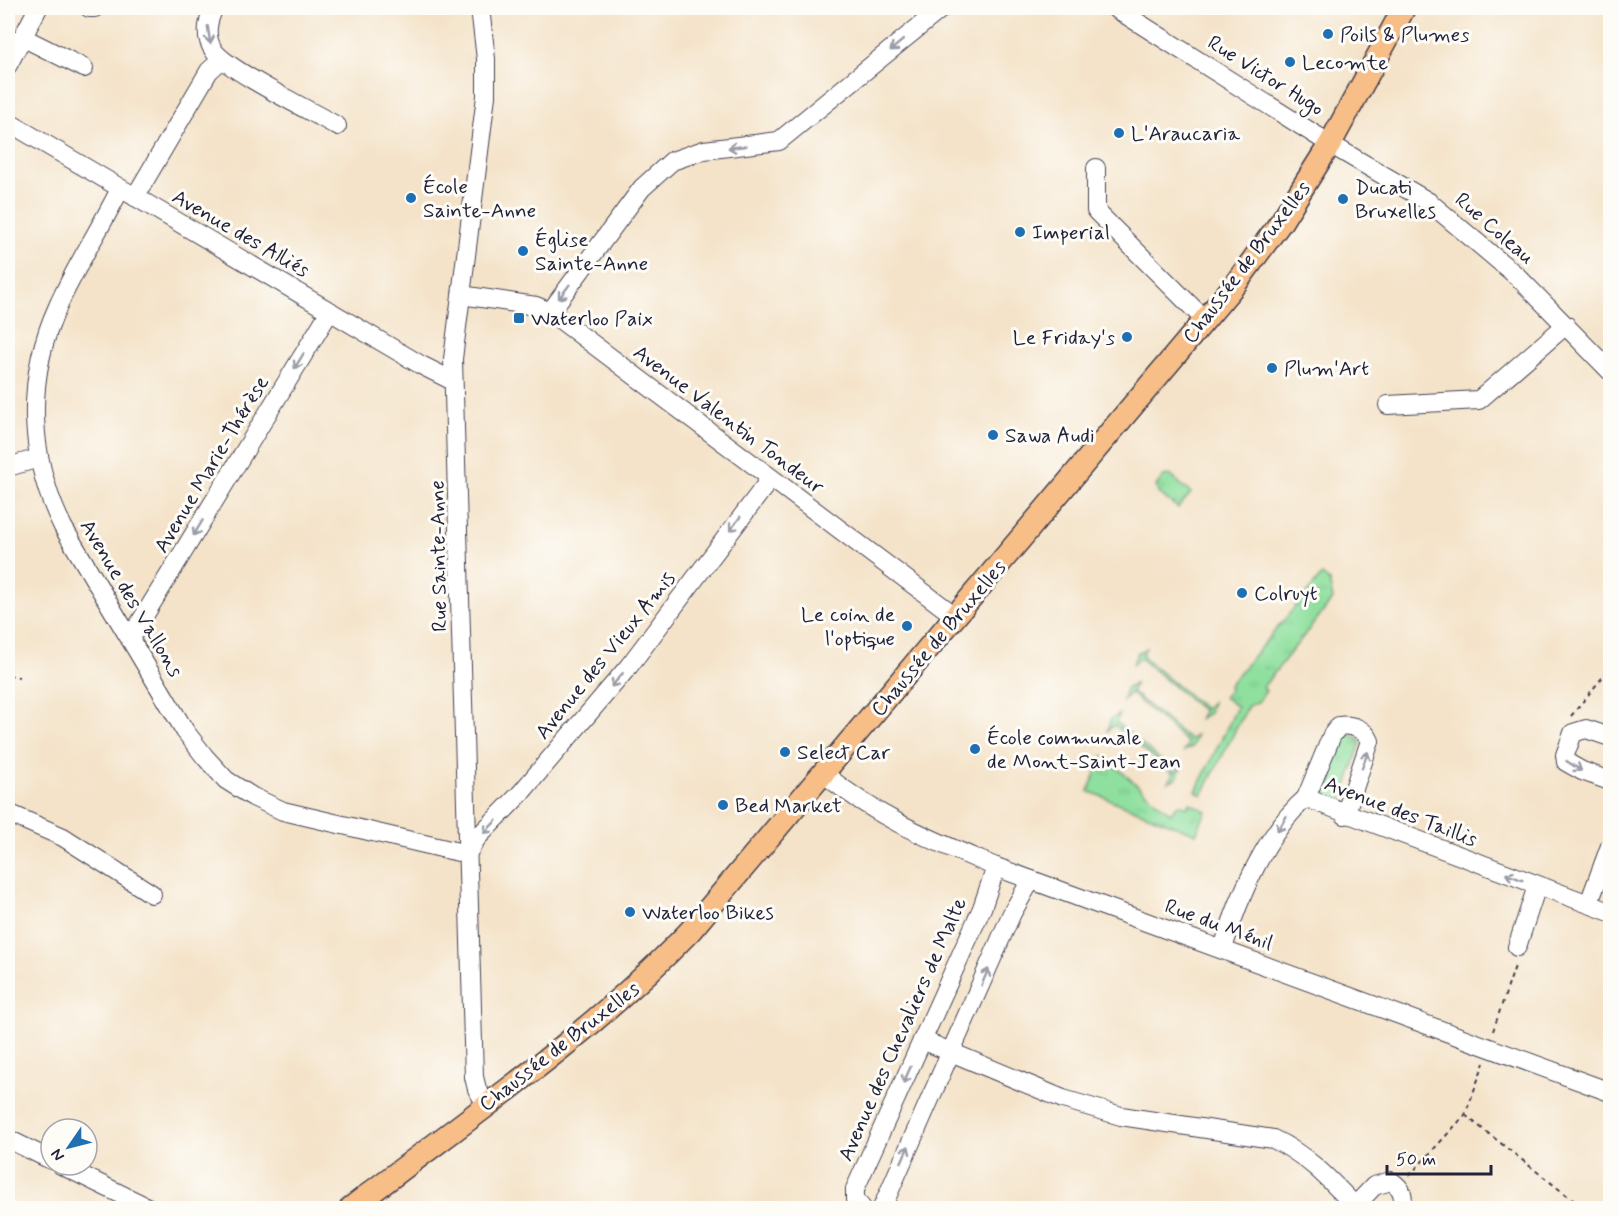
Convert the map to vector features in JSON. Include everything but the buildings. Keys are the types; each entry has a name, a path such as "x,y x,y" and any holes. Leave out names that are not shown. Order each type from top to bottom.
{"main road":[{"name":"Chaussée de Bruxelles","path":"351,1209 597,1021 646,977 690,931 1112,433 1236,283 1281,222 1330,144 1404,8"}],"street":[{"path":"8,65 38,8"},
{"path":"214,8 207,29 213,50 221,60 337,126"},
{"name":"Rue Sainte-Anne","path":"480,8 486,59 486,96 461,295 453,381 458,479 474,1077 477,1089 486,1104"},
{"path":"550,312 642,188 672,161 704,150 779,141 942,8"},
{"name":"Rue Victor Hugo","path":"1115,8 1330,144"},
{"path":"22,37 84,68"},
{"name":"Avenue des Vallons","path":"221,60 209,71 128,193 57,307 44,341 36,374 34,404 39,458 56,512 185,731 204,757 226,780 253,797 283,811 467,854"},
{"name":"Avenue des Alliés","path":"8,122 453,381"},
{"name":"Rue Coleau","path":"1330,144 1429,202 1518,277 1611,371"},
{"path":"1096,168 1096,211 1204,319"},
{"name":"Avenue Valentin Tondeur","path":"461,295 536,306 550,312 955,616"},
{"name":"Avenue Marie-Thérèse","path":"130,639 330,311"},
{"path":"1388,405 1479,400 1566,325"},
{"path":"8,467 39,458"},
{"name":"Avenue des Vieux Amis","path":"467,854 477,838 520,794 629,666 771,478"},
{"path":"1306,798 1332,735 1340,726 1350,725 1365,733 1370,741 1345,815"},
{"path":"1611,737 1586,729 1573,733 1565,756 1566,762 1582,771 1611,781"},
{"name":"Rue du Ménil","path":"824,774 860,802 906,829 996,867 1223,948 1488,1048 1610,1090"},
{"name":"Avenue des Taillis","path":"1223,948 1259,863 1289,812 1306,798 1345,815 1611,912"},
{"path":"8,813 63,837 152,894"},
{"path":"1589,903 1611,846"},
{"name":"Avenue des Chevaliers de Malte","path":"861,1209 855,1200 855,1189 982,908 996,867"},
{"path":"882,1209 1012,914 1031,880"},
{"path":"1517,947 1537,886"},
{"path":"922,1040 1063,1099 1122,1116 1273,1139 1289,1146 1310,1162 1354,1207 1374,1186 1391,1181 1398,1186 1404,1202 1400,1209"},
{"path":"8,1139 39,1154"},
{"path":"85,1177 149,1209"}],"path":[{"path":"1573,733 1569,719 1611,668"},
{"path":"8,675 19,677"},
{"path":"1398,1186 1465,1115 1519,953 1517,947"},
{"path":"1465,1115 1583,1209"}],"green space":[{"path":"1170,475 1191,493 1178,508 1158,493 1156,486 1164,476"},
{"path":"1322,575 1329,581 1333,599 1263,687 1266,691 1258,702 1248,706 1202,795 1196,791 1237,707 1224,697 1230,689 1229,685"},
{"path":"1146,648 1142,656 1205,709 1212,702 1209,713 1199,719 1203,711 1140,658 1133,664 1137,653"},
{"path":"1136,683 1131,691 1190,740 1197,734 1192,747 1184,751 1188,743 1130,693 1123,700 1126,689"},
{"path":"1120,714 1116,722 1175,772 1182,765 1177,778 1168,782 1173,774 1114,725 1107,731 1111,719"},
{"path":"1344,732 1358,738 1361,742 1343,798 1338,801 1321,796 1319,792 1338,736"},
{"path":"1103,756 1170,813 1179,804 1188,807 1190,803 1206,811 1196,834 1088,791"}],"place":[{"name":"Poils & Plumes","path":"1328,34"},
{"name":"Lecomte","path":"1290,62"},
{"name":"L'Araucaria","path":"1119,133"},
{"name":"École Sainte-Anne","path":"411,198"},
{"name":"Ducati Bruxelles","path":"1343,199"},
{"name":"Imperial","path":"1020,232"},
{"name":"Église Sainte-Anne","path":"523,251"},
{"name":"Waterloo Paix","path":"519,318"},
{"name":"Le Friday's","path":"1127,337"},
{"name":"Plum'Art","path":"1272,368"},
{"name":"Sawa Audi","path":"993,435"},
{"name":"Colruyt","path":"1242,593"},
{"name":"Le coin de l'optique","path":"907,626"},
{"name":"École communale de Mont-Saint-Jean","path":"975,749"},
{"name":"Select Car","path":"785,752"},
{"name":"Bed Market","path":"723,805"},
{"name":"Waterloo Bikes","path":"630,912"}]}
